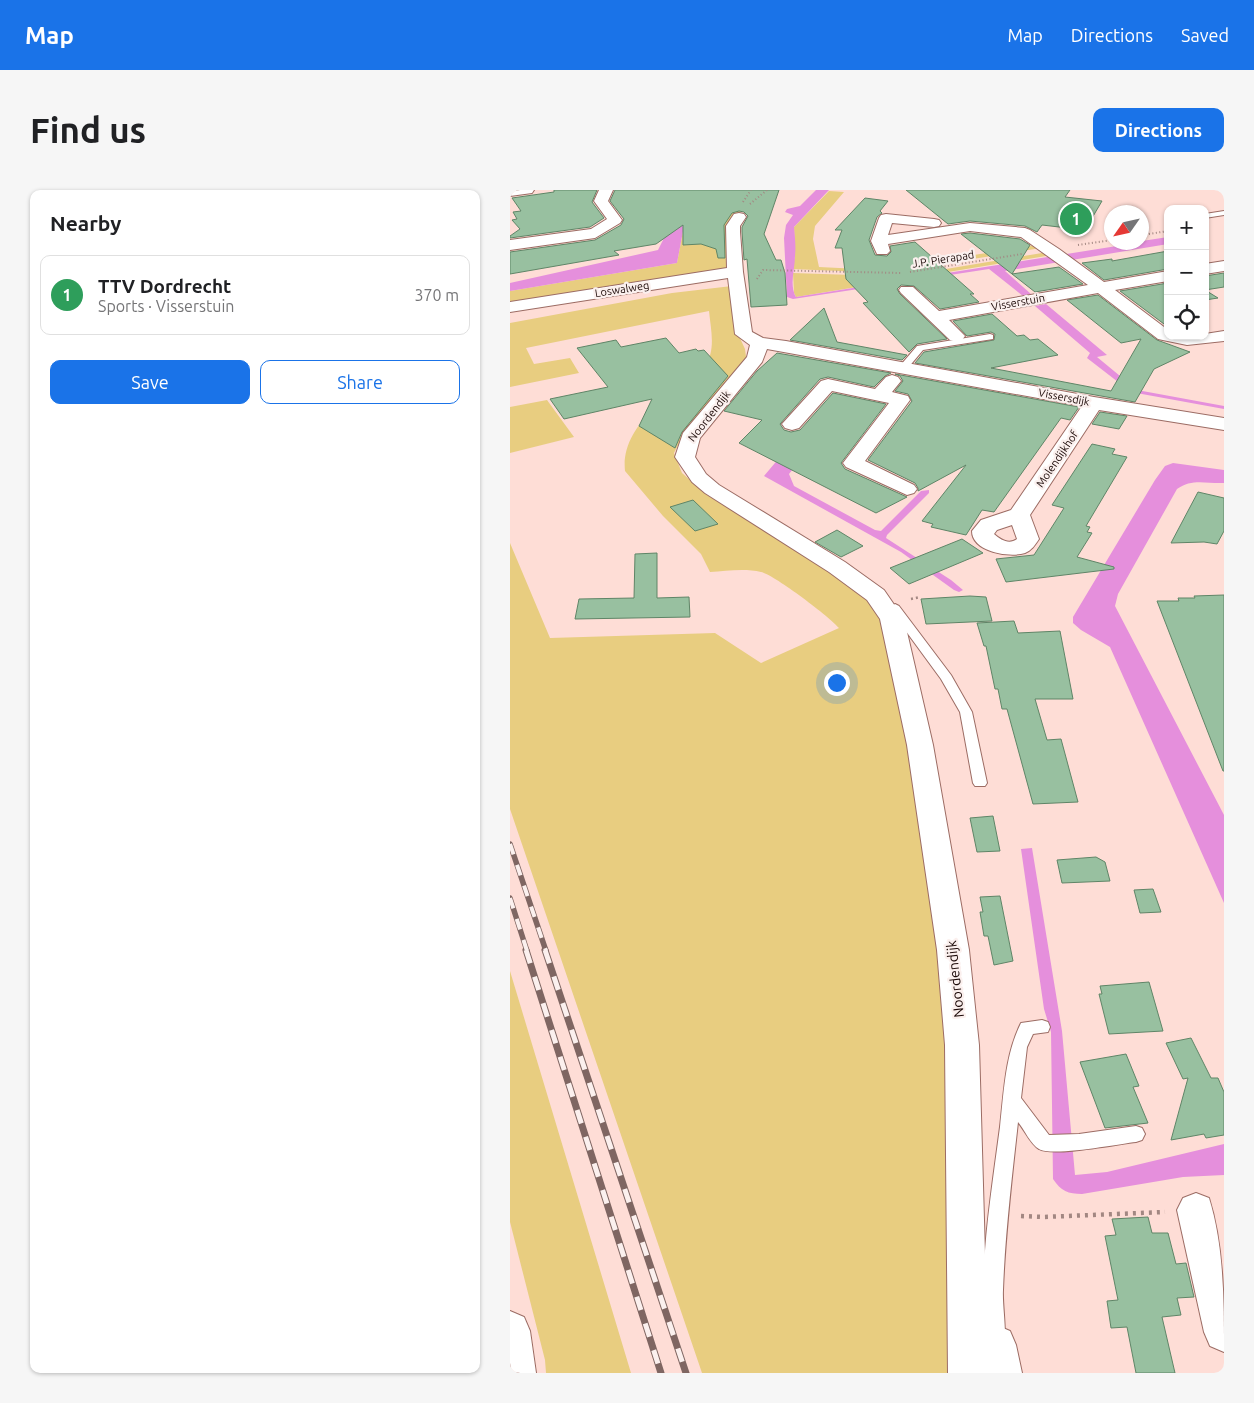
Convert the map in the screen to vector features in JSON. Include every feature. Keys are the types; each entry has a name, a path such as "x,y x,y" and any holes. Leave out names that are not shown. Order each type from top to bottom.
{"street":[{"path":"510,192 527,190"},
{"path":"510,245 595,232 615,220 601,201 606,190"},
{"path":"970,227 881,246 889,213 1025,234 1057,255 1164,335 1179,340 1199,341 1224,336"},
{"path":"738,217 733,226 735,272 744,334 759,343"},
{"path":"1209,268 1224,266"},
{"name":"Loswalweg","path":"510,307 735,272"},
{"name":"Visserstuin","path":"935,316 1164,277"},
{"path":"907,290 956,336"},
{"name":"Vissersdijk","path":"759,343 786,346 1094,403 1224,424"},
{"name":"Noordendijk","path":"759,343 756,358 690,437 685,457 698,478 712,489 889,600 920,745 953,950 962,1045 987,1214 983,1359"},
{"path":"879,395 904,367"},
{"path":"792,424 828,385 902,400 853,463 907,490"},
{"name":"Molendijkhof","path":"1019,515 1094,403"},
{"path":"1196,1210 1224,1332"},
{"path":"510,1330 516,1373"}],"lane":[{"path":"1209,215 1224,213"},
{"path":"904,367 920,348 990,337"},
{"name":"Noordendijk","path":"889,600 947,678 966,712 980,783"},
{"name":"Noordendijk","path":"987,1214 1012,1099 1019,1047 1027,1028 1042,1027"},
{"path":"1012,1099 1044,1143 1079,1142 1136,1134"}],"path":[{"path":"1149,234 1164,232"},
{"name":"J.P. Pierapad","path":"776,270 886,274 1057,255 1104,242"},
{"path":"987,1214 1042,1217 1196,1210"}],"shaded area":[{"path":"816,190 829,190 794,227 793,287 796,297 1104,248 1104,250 1132,250 1005,271 1031,294 1023,296 989,269 793,299 787,297 784,238 786,225 793,215 785,212 787,209 800,206"},
{"path":"829,191 844,192 815,226 813,239 819,267 880,270 1036,245 1041,248 886,273 792,269 795,256 794,227"},
{"path":"747,205 733,219 728,269 510,304 510,291 677,263 684,226"},
{"path":"677,212 684,226 677,263 510,291 510,283 658,250"},
{"path":"1164,238 1164,245 1149,247 1149,240"},
{"path":"1048,252 1052,255 796,297 794,293 793,273 883,276 922,273"},
{"path":"732,286 739,336 745,349 747,364 682,437 674,453 682,473 707,495 865,592 884,618 952,993 955,1373 702,1373 510,809 510,543 550,638 715,633 761,663 839,628 801,597 777,580 761,572 736,570 710,572 701,554 663,516 625,471 626,454 631,439 640,424 665,399 705,366 712,347 709,311 526,348 534,364 570,358 579,373 510,387 510,323 672,293"},
{"path":"1046,304 1107,355 1097,357 1137,390 1224,406 1224,409 1131,392 1087,358 1090,353 1035,306"},
{"path":"547,400 574,437 510,453 510,407"},
{"path":"780,457 800,460 789,474 794,486 875,530 881,531 921,491 929,490 929,493 886,538 951,580 963,590 959,592 954,590 901,552 764,476"},
{"path":"1173,463 1224,470 1224,483 1194,483 1177,489 1118,594 1115,606 1224,815 1224,903 1110,647 1081,630 1073,623 1073,617 1155,480 1165,466"},
{"path":"1032,848 1062,1031 1075,1175 1107,1172 1224,1144 1224,1175 1183,1177 1082,1194 1065,1191 1053,1179 1051,1032 1044,1009 1021,849"},
{"path":"510,971 631,1373 546,1373 545,1360 510,1222"}],"building":[{"path":"554,190 597,190 592,202 604,218 590,227 510,238 520,229 512,220 517,219 513,212 521,211 512,198 554,192"},
{"path":"615,190 779,190 764,234 776,260 781,260 785,273 787,305 751,307 747,259 744,260 742,232 742,227 748,216 744,212 739,211 732,213 724,225 725,258 718,258 716,249 701,244 683,245 683,225 656,244 614,251 619,255 510,274 510,252 595,240 621,225 624,219 610,201"},
{"path":"906,190 1070,190 1065,197 1102,201 1085,230 1042,225 1037,232 1025,226 970,221 948,224"},
{"path":"865,198 888,201 880,211 882,213 877,217 869,240 875,255 887,256 891,252 890,246 915,242 974,294 970,294 979,302 940,309 914,286 901,285 897,289 947,339 917,344 909,352 863,303 868,302 846,279 842,248 835,248 842,230 835,230"},
{"path":"970,233 1020,239 1030,245 1012,274 961,234"},
{"path":"1164,252 1164,270 1104,280 1082,263 1112,259 1112,261"},
{"path":"1059,267 1083,284 1035,292 1012,274"},
{"path":"1224,273 1224,287 1209,289 1209,275"},
{"path":"1164,284 1164,324 1120,291"},
{"path":"1209,292 1218,298 1209,299"},
{"path":"1098,295 1157,340 1190,352 1154,369 1135,402 915,363 924,352 994,340 995,334 991,332 967,336 953,321 992,314 1017,336 1024,335 1030,340 1038,339 1058,355 991,368 1111,391 1141,339 1121,343 1067,300"},
{"path":"824,308 837,342 907,355 902,360 790,340"},
{"path":"666,338 679,353 696,349 698,351 704,350 728,376 682,432 675,448 639,426 652,399 564,419 550,399 608,387 577,348 616,340 621,347"},
{"path":"777,353 891,373 874,387 828,377 820,379 780,424 784,430 791,432 800,430 833,393 886,404 841,463 845,469 907,497 876,513 739,443 762,420 724,411 757,371"},
{"path":"895,374 1079,407 1070,420 1061,418 994,512 982,510 966,535 931,527 933,524 922,521 966,465 918,491 915,483 868,460 912,401 908,394 895,391 903,381 900,376"},
{"path":"1100,412 1127,416 1119,429 1092,424"},
{"path":"1092,444 1115,449 1112,454 1127,457 1086,526 1090,527 1087,532 1092,533 1077,557 1114,567 1114,569 1006,582 996,559 1034,555 1064,508 1052,505"},
{"path":"1198,492 1224,498 1224,531 1217,544 1204,542 1171,543"},
{"path":"693,500 718,524 695,531 670,507"},
{"path":"837,530 863,546 841,557 815,542"},
{"path":"962,539 983,553 909,584 890,568"},
{"path":"657,553 657,598 689,597 690,617 575,619 579,599 634,598 635,554"},
{"path":"1224,595 1223,771 1157,601 1179,601 1178,598"},
{"path":"986,597 992,621 926,624 921,599"},
{"path":"1014,621 1018,633 1060,631 1073,699 1035,699 1047,740 1061,739 1078,802 1033,804 1007,709 1002,709 998,689 995,689 986,646 984,646 977,623"},
{"path":"993,816 1000,851 977,852 970,818"},
{"path":"1096,857 1105,862 1110,881 1062,883 1057,860"},
{"path":"1153,889 1161,912 1140,913 1134,890"},
{"path":"1000,896 1013,961 994,965 988,936 984,936 980,912 983,912 980,897"},
{"path":"1149,982 1163,1031 1109,1034 1099,994 1102,994 1100,986"},
{"path":"1191,1038 1211,1078 1218,1078 1224,1092 1224,1135 1206,1138 1204,1134 1171,1140 1188,1078 1183,1079 1166,1043"},
{"path":"1126,1054 1139,1086 1133,1087 1148,1123 1105,1128 1080,1062"},
{"path":"1148,1217 1152,1233 1168,1233 1176,1264 1186,1263 1194,1297 1177,1298 1181,1315 1162,1317 1175,1373 1136,1373 1127,1327 1111,1328 1107,1301 1118,1300 1105,1236 1116,1235 1112,1219"}],"railway":[{"path":"510,844 546,951"},
{"path":"510,898 527,951"},
{"path":"526,950 661,1373"},
{"path":"545,950 686,1373"}],"place":[{"name":"TTV Dordrecht","path":"1076,219"}]}
